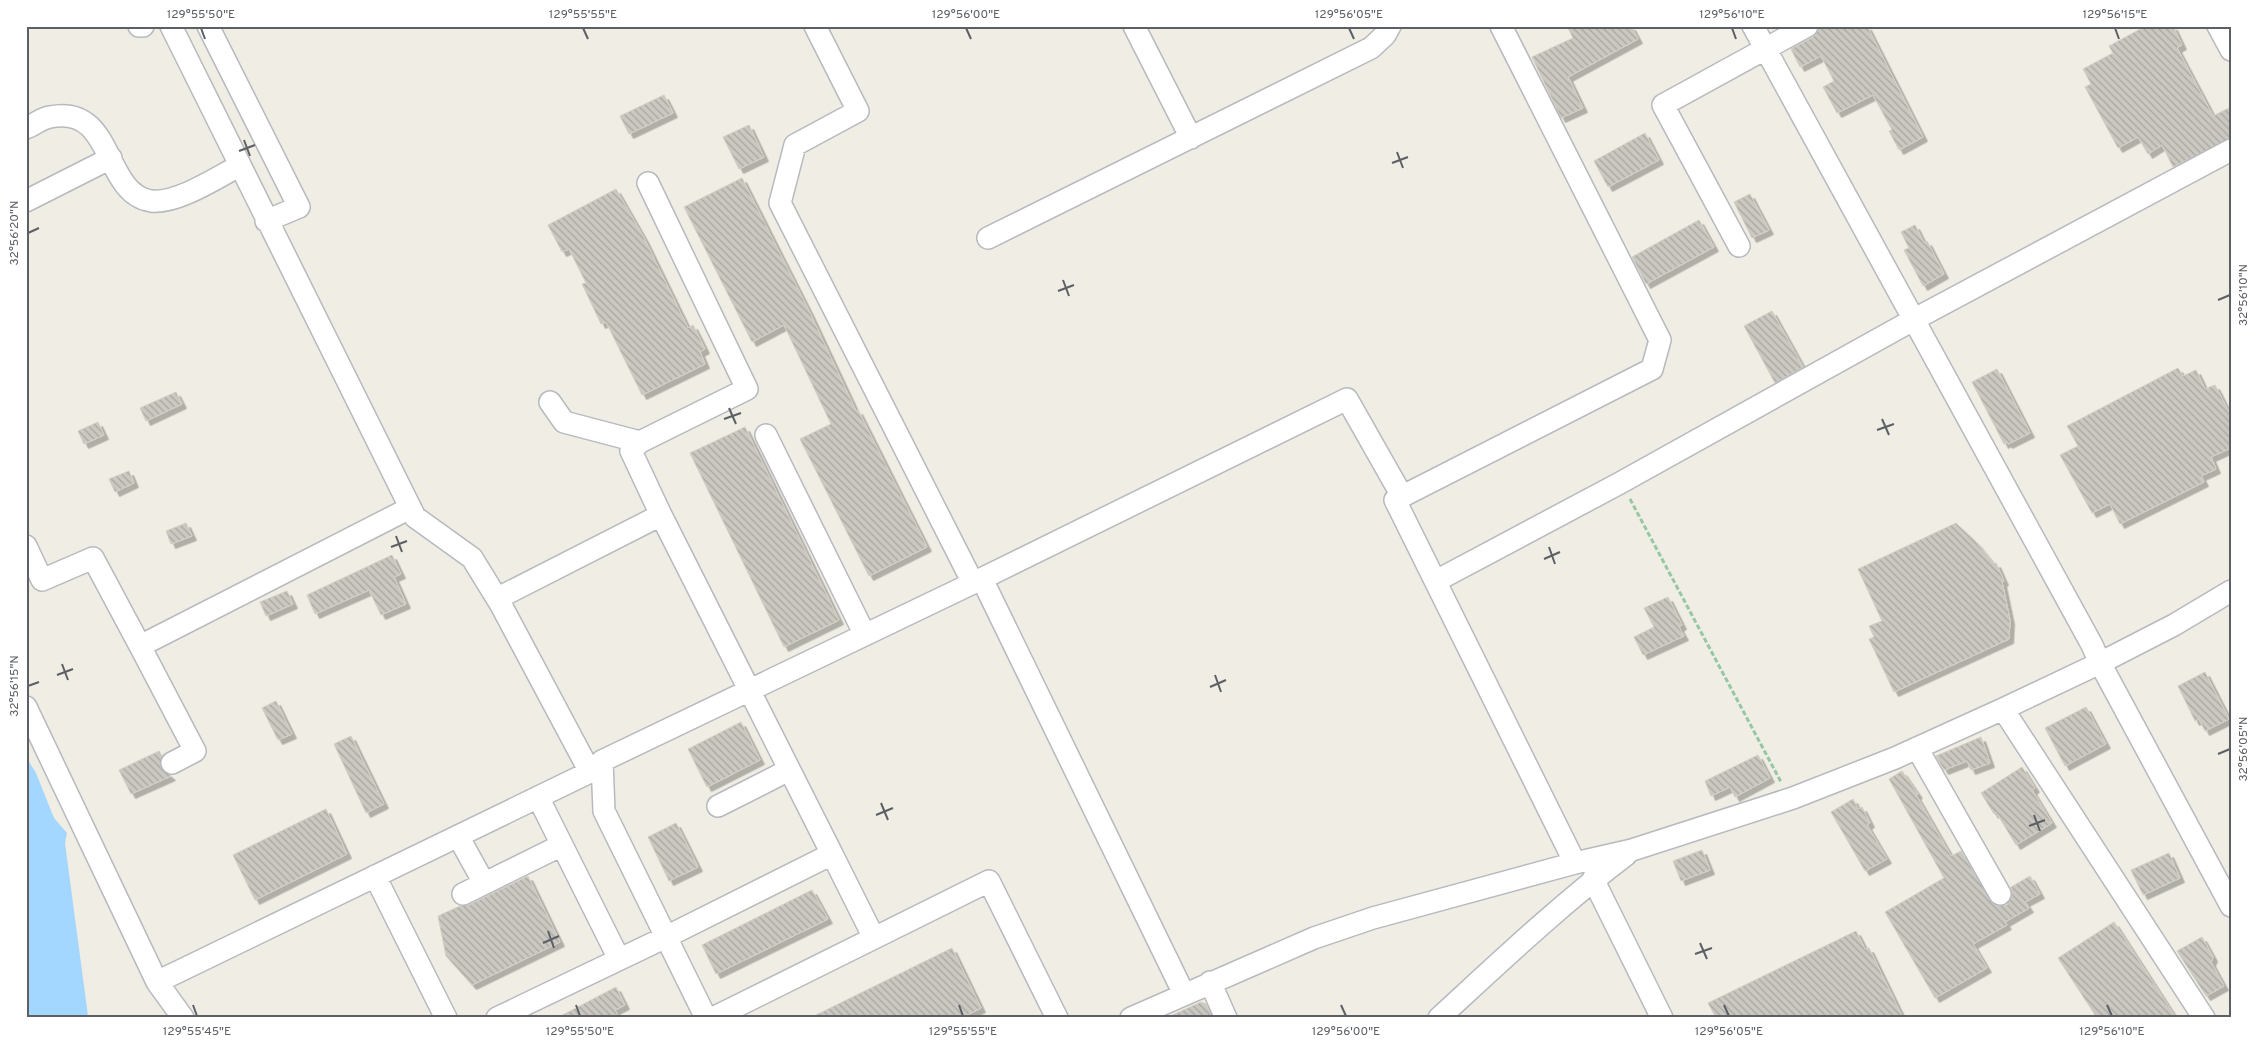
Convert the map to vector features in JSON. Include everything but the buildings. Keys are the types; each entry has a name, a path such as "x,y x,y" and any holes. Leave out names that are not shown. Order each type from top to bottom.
{"street":[{"path":"170,26 415,518 472,558 498,598 596,767 604,811 706,1018"},
{"path":"208,26 298,207 266,221"},
{"path":"815,26 858,111 795,145 780,203 977,581 1184,994"},
{"path":"1134,26 1191,138"},
{"path":"988,238 1370,48 1385,35 1390,26"},
{"path":"1501,26 1660,340 1652,369 1395,500 1574,863"},
{"path":"1753,26 2087,637 2231,906"},
{"path":"1739,246 1664,105 1807,26"},
{"path":"2218,26 2231,50"},
{"path":"26,128 49,117 77,118 88,124 99,136 127,188 137,196 152,201 174,199 239,166"},
{"path":"1436,581 1620,483 1913,320 2231,150"},
{"path":"26,201 111,158"},
{"path":"648,183 747,388 640,442 631,451 661,515 874,938"},
{"path":"157,982 538,797 749,690 1347,400 1402,496"},
{"path":"550,402 564,422 640,442"},
{"path":"766,435 865,635"},
{"path":"140,646 410,508"},
{"path":"498,598 661,515"},
{"path":"26,546 42,580 93,558 195,751 172,763"},
{"path":"1130,1018 1314,938 1365,921 1574,863 1632,850 1793,798 1917,748 2003,710 2174,625 2231,591"},
{"path":"26,707 157,982 183,1018"},
{"path":"2003,710 2204,1018"},
{"path":"1917,748 2000,894"},
{"path":"718,806 789,770"},
{"path":"538,797 619,959"},
{"path":"458,836 484,883"},
{"path":"463,894 562,845"},
{"path":"1439,1018 1593,879 1632,850"},
{"path":"497,1018 666,937 832,854"},
{"path":"376,876 446,1018"},
{"path":"1593,879 1662,1018"},
{"path":"713,1018 989,881 1057,1018"},
{"path":"1210,982 1226,1018"}],"path":[{"path":"1620,483 1777,777 1793,798"}],"water":[{"path":"26,757 36,773 54,818 67,833 65,843 88,1016 85,1018 26,1018"}]}
